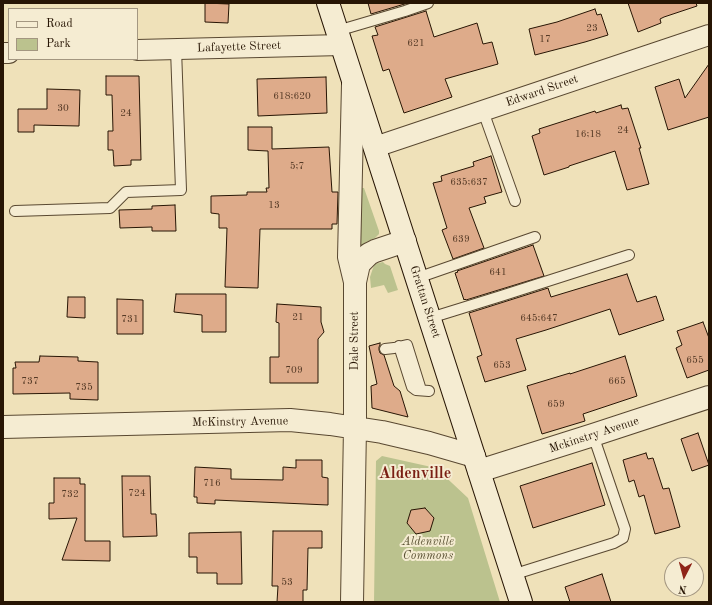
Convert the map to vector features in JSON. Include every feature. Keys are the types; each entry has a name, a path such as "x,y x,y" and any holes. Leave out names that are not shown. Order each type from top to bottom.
{"street":[{"name":"Grattan Street","path":"328,3 521,602"},
{"name":"Edward Street","path":"375,147 709,35"},
{"name":"Lafayette Street","path":"138,50 176,49 339,38"},
{"name":"Dale Street","path":"352,602 355,427 355,282 349,257 353,80"},
{"path":"355,282 360,264 369,254 405,241"},
{"name":"Mckinstry Avenue","path":"476,464 594,436 709,397"},
{"name":"McKinstry Avenue","path":"3,427 290,420 355,427 429,443 476,464"}],"lane":[{"path":"339,38 428,3"},
{"path":"15,211 110,208 126,192 181,190 176,49"},
{"path":"483,111 515,201"},
{"path":"417,278 535,237"},
{"path":"430,318 629,255"},
{"path":"385,349 394,348 405,344 407,346 425,391"},
{"path":"512,575 614,544 624,538 625,528 594,436"}],"green space":[{"path":"358,188 364,188 379,231 379,234 375,238 359,247"},
{"path":"383,262 390,266 398,290 388,293 384,285 371,288 370,277 373,268 375,264"},
{"name":"Aldenville Commons","path":"382,456 436,468 468,498 500,602 374,602 376,461"}],"building":[{"path":"205,3 229,4 228,23 205,22"},
{"path":"368,3 408,3 371,14"},
{"path":"628,3 696,3 697,6 664,17 660,19 661,23 638,32"},
{"path":"595,9 597,15 601,14 608,35 535,55 529,29 557,22"},
{"path":"426,11 434,37 477,23 483,44 492,42 498,64 445,79 452,97 404,113 389,69 383,71 372,36 378,35 375,27"},
{"path":"709,64 709,117 668,130 655,87 679,79 685,98"},
{"path":"106,76 139,76 141,160 131,160 131,165 114,166 113,150 108,150 108,131 113,131 112,95 106,95"},
{"path":"326,77 327,113 258,116 257,79"},
{"path":"47,89 80,90 79,126 34,125 34,132 18,132 18,109 47,109"},
{"path":"621,105 622,109 628,108 641,148 639,148 649,184 627,190 615,151 544,175 532,136 540,133 539,129 595,111 596,113"},
{"path":"248,127 272,127 272,149 329,147 332,192 338,192 337,224 332,224 332,229 260,229 258,288 225,287 227,228 219,228 219,214 211,213 211,196 247,195 247,192 267,192 266,188 269,188 268,151 248,150"},
{"path":"491,156 502,192 484,197 486,203 469,208 484,248 453,259 442,230 447,228 433,183 442,181 441,176 474,166 473,162"},
{"path":"175,205 176,231 152,231 152,227 120,228 119,210 152,209 152,206"},
{"path":"533,245 544,276 464,300 455,273 458,272 457,271"},
{"path":"627,274 637,302 656,296 664,320 619,335 610,309 516,339 526,370 485,382 477,357 482,355 469,313 548,288 551,297"},
{"path":"176,294 226,294 226,332 202,332 202,315 174,312"},
{"path":"68,297 85,297 85,318 67,317"},
{"path":"117,299 143,300 143,334 117,334"},
{"path":"277,304 321,307 321,322 324,332 318,339 318,383 270,383 270,357 279,357 279,323 276,322"},
{"path":"703,322 709,338 709,370 687,378 676,348 682,345 677,331"},
{"path":"380,343 380,353 384,355 394,386 400,391 408,417 372,408 371,386 377,384 369,346"},
{"path":"40,356 78,357 78,361 98,362 98,400 70,399 70,393 13,394 13,368 16,368 15,362 39,362"},
{"path":"625,356 637,396 583,414 585,421 542,434 527,386"},
{"path":"698,433 709,465 692,471 681,439"},
{"path":"646,453 648,459 653,458 663,489 669,488 680,527 655,534 644,495 639,497 634,480 629,482 623,460"},
{"path":"296,460 322,460 322,477 328,478 328,505 215,500 215,504 197,503 197,497 194,497 195,467 231,469 231,479 283,480 283,467 296,468"},
{"path":"592,463 605,505 533,528 520,486"},
{"path":"122,476 150,476 151,514 156,514 157,536 123,537"},
{"path":"54,478 80,478 80,484 85,484 85,541 110,541 110,561 62,560 77,518 49,519 49,503 54,503"},
{"path":"425,508 434,518 430,531 416,534 407,523 411,510"},
{"path":"273,531 322,531 322,548 308,548 307,590 303,590 303,602 277,602 278,586 272,586"},
{"path":"241,532 242,584 217,584 217,573 197,573 197,557 189,557 189,533"},
{"path":"602,574 611,602 570,602 565,587"}],"district":[{"name":"Aldenville","path":"415,474"}]}
